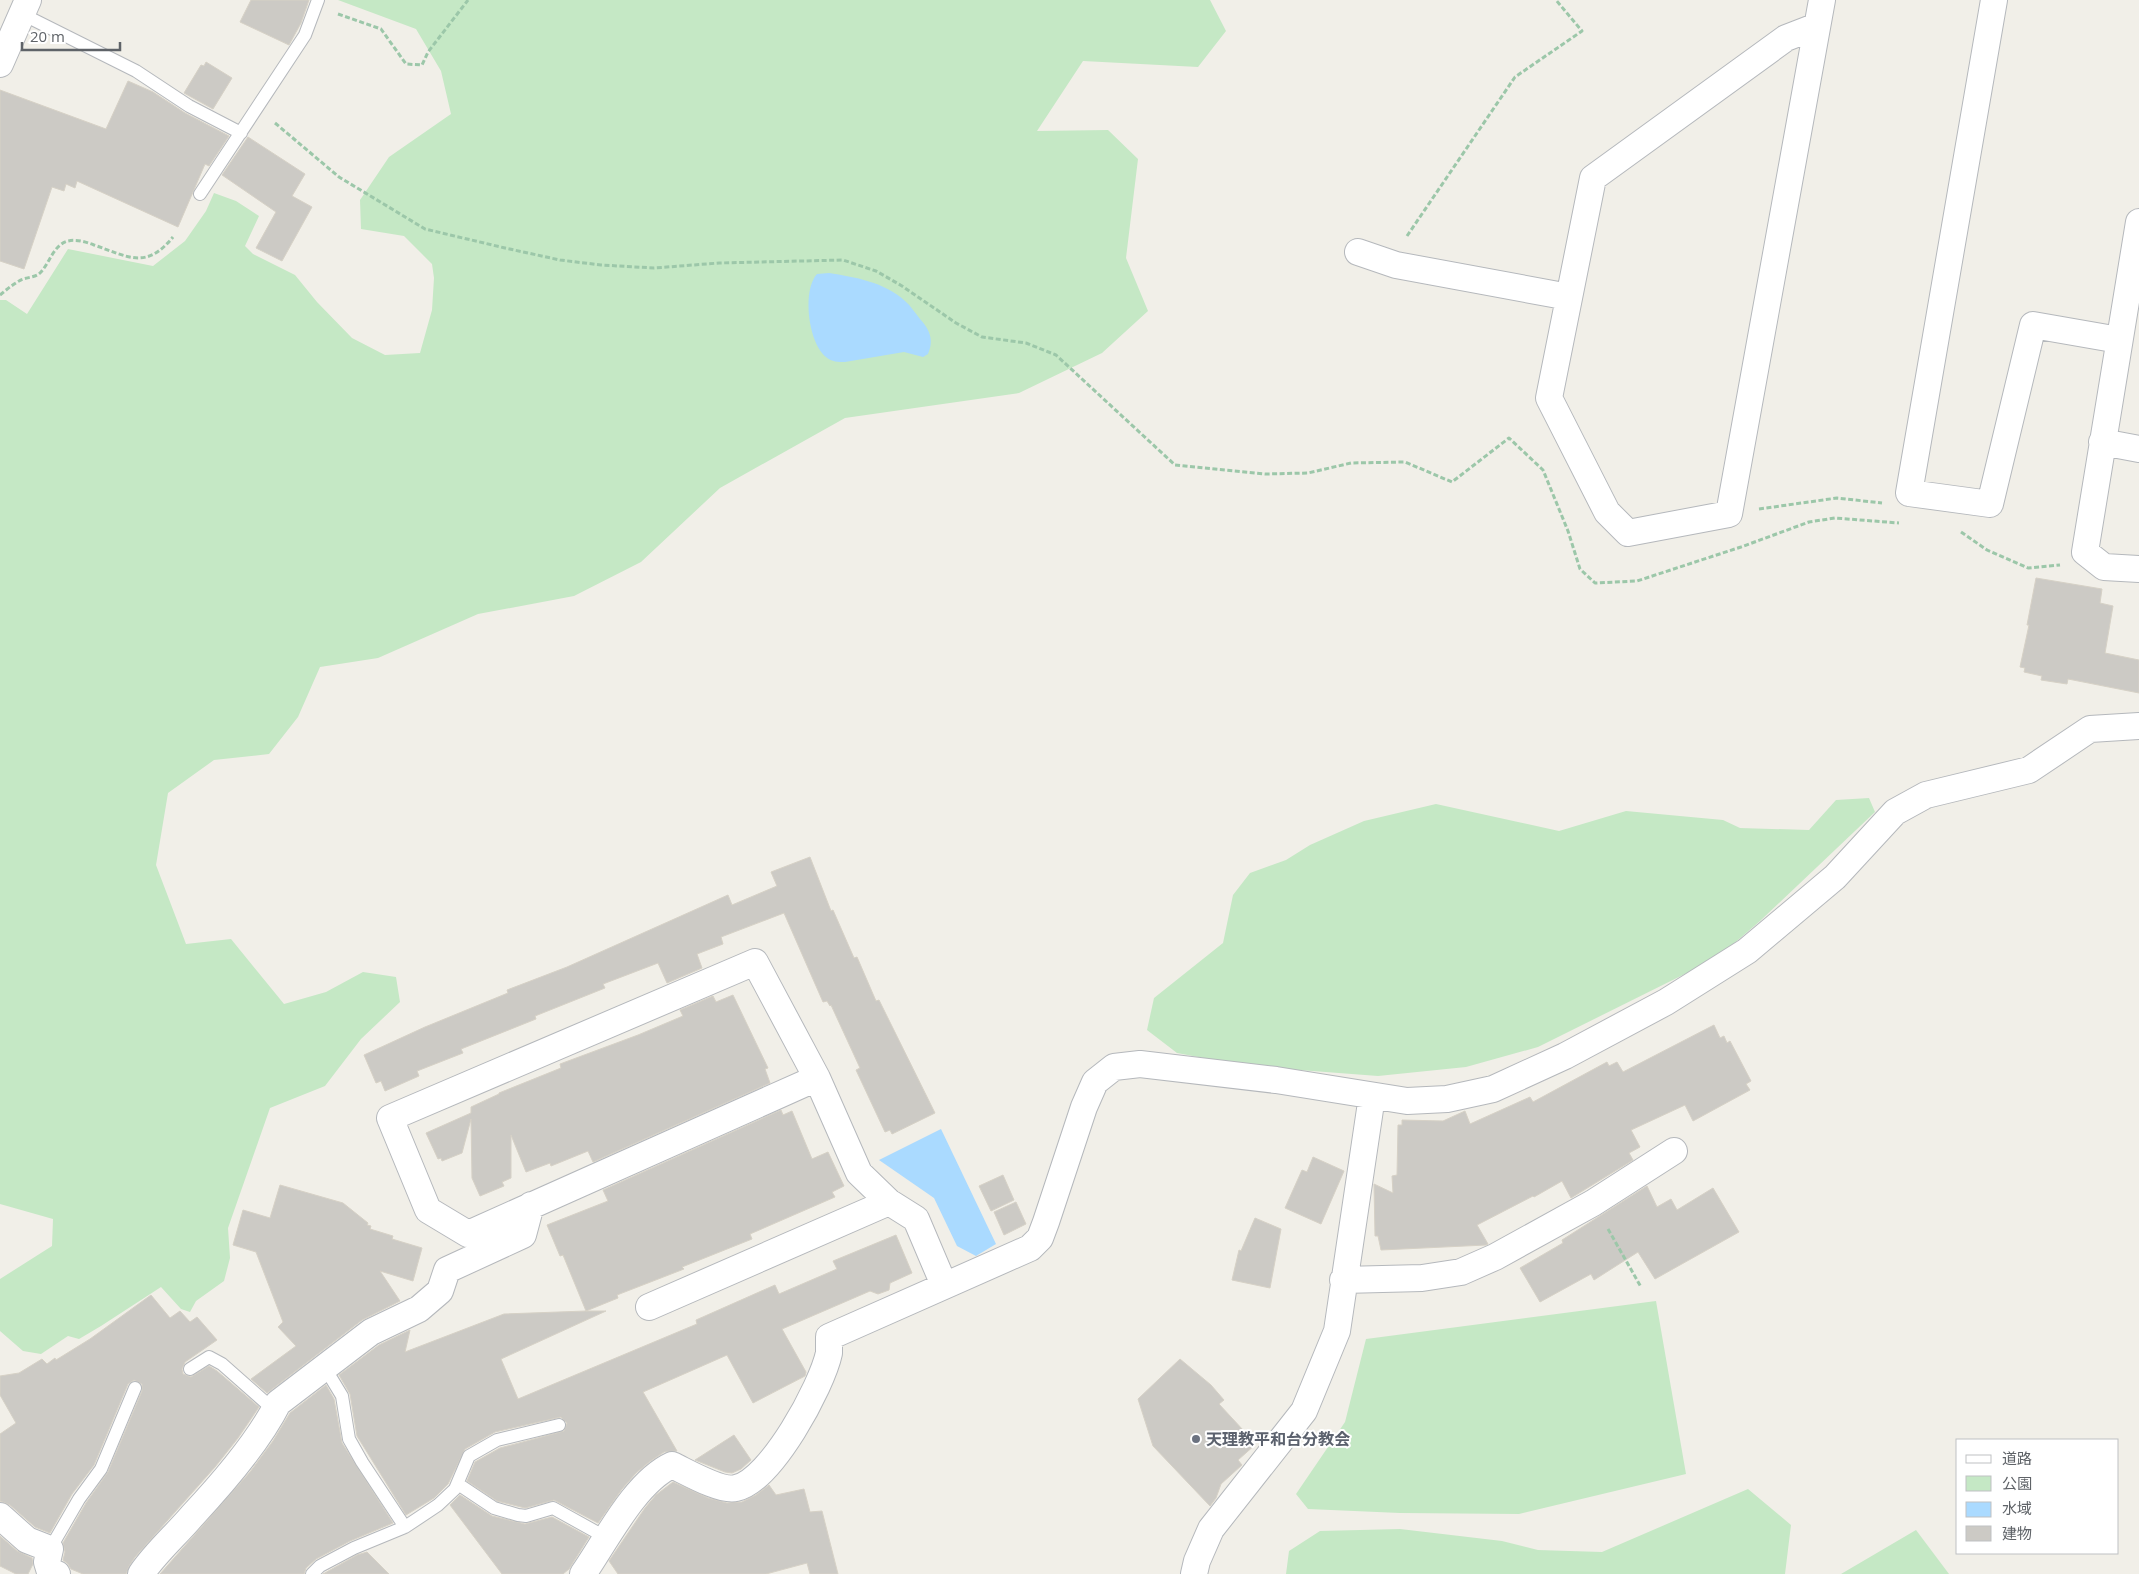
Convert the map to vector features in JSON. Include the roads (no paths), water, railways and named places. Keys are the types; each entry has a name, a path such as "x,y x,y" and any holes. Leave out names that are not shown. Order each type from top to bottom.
{"street":[{"path":"1817,26 1786,38 1593,178 1549,398 1607,512 1628,533 1729,514 1822,0"},
{"path":"1994,0 1909,493 1990,504 2033,325 2120,340"},
{"path":"0,64 25,7"},
{"path":"2139,222 2136,260 2120,340 2084,552 2104,567 2139,569"},
{"path":"1358,252 1396,265 1569,298"},
{"path":"2102,442 2139,449"},
{"path":"583,1574 643,1486 660,1471 672,1465 719,1486 736,1488 752,1480 768,1466 786,1442 818,1382 829,1353 829,1338 1030,1248 1040,1238 1084,1107 1096,1082 1114,1067 1140,1064 1276,1080 1407,1100 1448,1099 1493,1089 1565,1056 1666,1002 1747,951 1835,877 1895,812 1926,795 2029,770 2090,729 2139,726"},
{"path":"817,1078 468,1234 428,1210 390,1118 755,962 817,1078 859,1173 889,1202 916,1219 944,1285"},
{"path":"1194,1574 1197,1560 1211,1528 1304,1411 1337,1331 1343,1280 1372,1096"},
{"path":"1343,1280 1422,1278 1461,1272 1496,1258 1593,1202 1674,1151"},
{"path":"649,1307 889,1202"},
{"path":"141,1574 152,1558 192,1516 238,1462 278,1403 371,1332 419,1309 440,1291 447,1270 523,1234 531,1205"},
{"path":"0,1516 27,1540 50,1549 46,1562 50,1572 57,1574"}],"lane":[{"path":"200,194 258,109 305,35 317,3"},
{"path":"25,7 136,71 189,106 241,133"},
{"path":"190,1369 209,1357 222,1364 274,1410"},
{"path":"325,1368 342,1396 349,1438 362,1462 404,1527"},
{"path":"50,1549 79,1499 101,1469 135,1388"},
{"path":"312,1574 320,1566 354,1548 404,1527 438,1506 455,1489 468,1456 497,1440 559,1425"},
{"path":"458,1484 494,1508 526,1516 554,1508 607,1538"}],"water":[{"path":"829,273 879,285 905,301 929,331 931,344 928,354 923,357 904,352 845,362 833,361 826,357 820,350 811,329 809,304 812,282 817,274"},
{"path":"941,1129 996,1244 976,1256 957,1246 934,1198 879,1160"}],"place":[{"name":"天理教平和台分教会","path":"1196,1439"}]}
